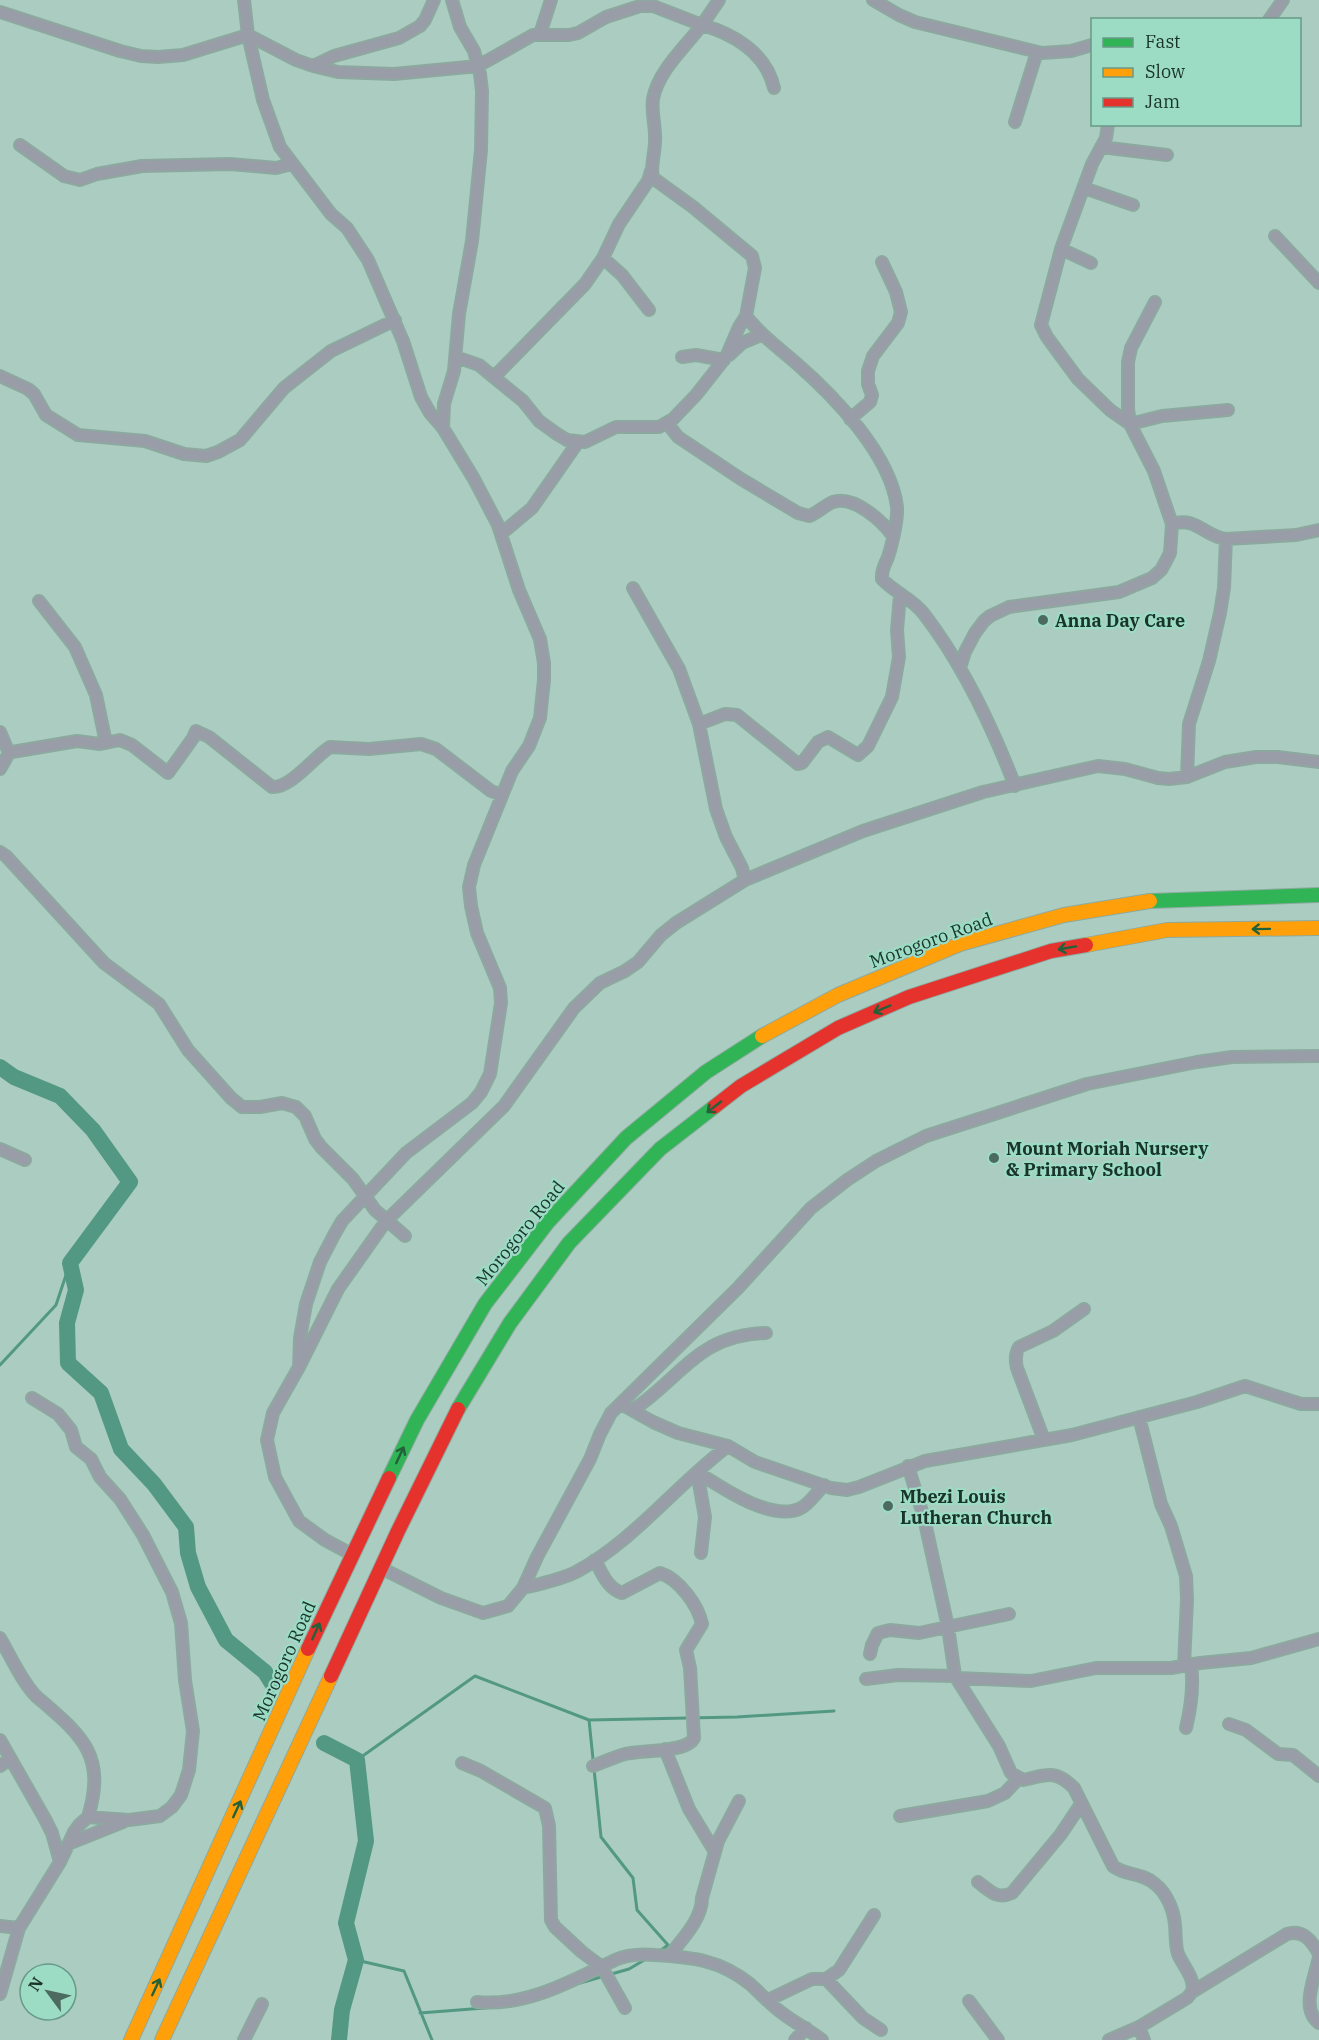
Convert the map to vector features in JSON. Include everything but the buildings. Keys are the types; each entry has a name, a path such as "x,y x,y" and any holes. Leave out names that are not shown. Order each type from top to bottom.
{"highway":[{"name":"Morogoro Road","path":"131,2040 352,1555 417,1420 485,1304 548,1221 626,1138 706,1072 774,1028 838,994 960,944 1064,915 1152,902 1319,895"},
{"path":"162,2040 381,1568 456,1413 510,1323 569,1243 660,1149 741,1086 838,1028 909,997 1051,951 1167,930 1319,928"}],"street":[{"path":"244,0 248,35 263,100 280,147 331,214 347,228 368,260 395,320 421,397 474,479 501,534 522,598 540,639 544,671 540,718 529,746 512,771 502,795 474,865 470,887 471,906 477,933 500,988 501,1003 490,1074 481,1092 472,1103 415,1145 342,1221 320,1262 303,1315 299,1367"},
{"path":"313,66 334,56 393,42 420,26 434,0"},
{"path":"443,428 444,404 456,357 459,314 472,242 481,150 482,91 478,66 474,51 460,27 452,0"},
{"path":"540,34 551,0"},
{"path":"494,377 585,284 603,258 619,224 648,181 655,147 653,99 658,83 719,0"},
{"path":"873,0 915,22 1037,52 1054,53 1091,45"},
{"path":"1270,18 1283,0"},
{"path":"0,12 141,56 183,55 248,35 296,60 313,66 338,72 393,75 478,66 533,35 578,33 606,17 639,3 722,31 753,51 768,71 774,88"},
{"path":"1015,122 1037,52"},
{"path":"1108,126 1106,138 1061,249 1042,317 1043,329 1078,379 1101,402 1130,424"},
{"path":"20,145 64,176 80,180 97,174 142,166 230,164 276,168 292,164"},
{"path":"1101,147 1167,155"},
{"path":"651,171 658,183 693,207 752,256 755,268 746,316 725,359"},
{"path":"1084,188 1133,205"},
{"path":"1275,236 1319,283"},
{"path":"1061,249 1091,263"},
{"path":"603,258 622,275 650,310"},
{"path":"850,419 870,402 872,395 868,384 868,371 873,356 898,323 901,312 896,291 882,262"},
{"path":"960,668 965,652 980,626 999,612 1040,602 1072,600 1119,592 1152,578 1161,570 1170,553 1172,524 1154,471 1130,424 1128,408 1128,362 1131,348 1155,302"},
{"path":"746,316 761,335 822,386 880,459 892,481 897,511 888,557 881,572 882,579 900,595 915,604 924,614 960,668 1003,755 1015,786"},
{"path":"0,376 28,389 34,394 46,415 78,435 145,441 184,454 206,456 240,440 284,388 331,351 395,320"},
{"path":"456,357 475,363 494,377 523,401 539,422 567,440 585,442 616,427 651,428 667,423 687,405 725,359 742,343 761,335"},
{"path":"682,357 696,355 725,359"},
{"path":"1130,424 1162,416 1228,410"},
{"path":"667,423 678,437 798,513 809,516 832,502 849,502 874,514 893,536"},
{"path":"501,534 532,508 579,442"},
{"path":"1172,524 1185,522 1194,524 1226,539 1287,536 1319,531"},
{"path":"1187,777 1189,724 1209,661 1220,613 1224,588 1226,539"},
{"path":"633,588 679,669 699,724 716,809 745,880"},
{"path":"699,724 725,714 737,714 798,764 802,763 818,742 828,737 853,753 858,755 862,753 884,714 895,683 899,657 897,630 900,595"},
{"path":"39,601 75,647 96,694 106,743"},
{"path":"9,753 77,741 106,743 120,740 132,745 168,773 196,731 209,737 269,785 276,788 292,779 330,747 369,749 421,744 436,749 491,791 502,795"},
{"path":"0,732 9,753"},
{"path":"0,769 9,753"},
{"path":"352,1555 324,1540 299,1521 275,1477 267,1440 273,1413 338,1289 386,1221 504,1106 584,997 600,983 638,962 661,935 676,923 745,880 863,831 983,792 1098,766 1125,768 1169,779 1187,777 1225,762 1256,757 1319,762"},
{"path":"0,852 104,963 159,1004 188,1050 231,1098 242,1107 282,1103 296,1107 305,1116 321,1147 353,1179 375,1210 405,1236"},
{"path":"381,1568 441,1598 483,1613 508,1606 523,1588 537,1557 590,1459 605,1422 738,1288 811,1208 876,1161 926,1136 1087,1084 1232,1057 1319,1056"},
{"path":"0,1149 25,1160"},
{"path":"1044,1440 1017,1368 1016,1352 1019,1347 1053,1331 1084,1309"},
{"path":"633,1410 652,1397 696,1355 710,1346 730,1337 766,1333"},
{"path":"621,1404 652,1422 678,1433 728,1446 755,1462 838,1489 859,1487 908,1466 944,1457 1044,1440 1117,1424 1245,1386 1301,1404 1319,1404"},
{"path":"32,1398 58,1414 71,1430 76,1447 91,1459 100,1477 120,1499 143,1535 172,1592 181,1623 185,1680 193,1731 189,1770 181,1795 172,1807 160,1816 129,1820 88,1817"},
{"path":"1139,1416 1161,1504 1171,1526 1186,1576 1187,1665 1193,1679 1186,1728"},
{"path":"523,1588 574,1573 628,1538 697,1472 728,1446"},
{"path":"908,1466 924,1518 948,1628 956,1677 999,1746 1011,1773 1018,1779 1045,1774 1056,1775 1066,1780 1074,1788 1113,1866 1124,1873 1145,1876 1157,1885 1169,1902 1175,1922 1178,1952 1192,1981 1192,1992"},
{"path":"697,1472 746,1500 780,1512 801,1508 824,1485"},
{"path":"697,1472 705,1517 701,1553"},
{"path":"593,1766 626,1753 689,1745 694,1738 690,1668 686,1650 702,1624 700,1614 674,1580 660,1573 622,1593 613,1591 595,1560"},
{"path":"870,1654 878,1633 890,1630 918,1633 1009,1614"},
{"path":"0,1638 33,1692 77,1732 94,1764 96,1784 88,1817 79,1825 60,1863 19,1928 0,1994"},
{"path":"866,1679 898,1676 1031,1681 1096,1668 1172,1668 1251,1658 1319,1639"},
{"path":"1229,1724 1246,1730 1278,1754 1293,1755 1319,1776"},
{"path":"0,1740 52,1833 60,1863"},
{"path":"665,1749 689,1809 715,1852"},
{"path":"0,1766 10,1759"},
{"path":"462,1763 481,1771 544,1807 549,1826 551,1920 555,1927 582,1952 602,1967 625,2008"},
{"path":"900,1816 988,1801 1005,1792 1018,1779"},
{"path":"670,1954 688,1931 702,1906 702,1898 718,1841 739,1801"},
{"path":"978,1882 996,1896 1011,1893 1061,1834 1081,1804"},
{"path":"68,1844 129,1820"},
{"path":"768,2000 812,1979 826,1979 839,1970 874,1915"},
{"path":"0,1926 19,1928"},
{"path":"1109,2040 1139,2027 1287,1934 1295,1932 1305,1936 1319,1956 1309,2006 1312,2016 1319,2024"},
{"path":"477,2002 508,2001 536,1995 575,1981 619,1958 647,1953 670,1954 703,1960 724,1968 748,1983 782,2013 822,2040"},
{"path":"826,1979 862,2018 881,2030"},
{"path":"969,2001 998,2040"},
{"path":"244,2040 262,2004"},
{"path":"1139,2027 1144,2040"},
{"path":"795,2040 806,2028"}],"waterway":[{"path":"0,1067 14,1077 60,1096 93,1130 130,1182 70,1263 76,1290 67,1323 68,1363 101,1393 121,1449 154,1484 186,1527 188,1553 198,1587 226,1640 265,1672 273,1685"},
{"path":"0,1365 56,1305 70,1263"},
{"path":"357,1760 475,1676 589,1720 737,1717 834,1711"},
{"path":"589,1720 601,1837 633,1878 637,1910 668,1945 660,1951"},
{"path":"324,1743 357,1760 366,1841 346,1923 356,1960 342,2010 339,2040"},
{"path":"580,1983 629,1969 646,1959"},
{"path":"356,1960 404,1971 432,2040"},
{"path":"420,2013 511,2006"}],"traffic: fast":[{"path":"1150,901 1319,895"},
{"path":"389,1478 417,1420 485,1304 548,1222 626,1138 706,1072 762,1036"},
{"path":"458,1409 510,1323 569,1243 660,1149 714,1107"}],"traffic: slow":[{"path":"762,1036 838,995 960,944 1064,915 1150,901"},
{"path":"1086,945 1167,930 1319,928"},
{"path":"131,2040 308,1649"},
{"path":"162,2040 331,1676"}],"traffic: jam":[{"path":"714,1107 741,1086 838,1028 909,997 1051,951 1086,945"},
{"path":"331,1676 458,1409"},
{"path":"308,1649 389,1478"}],"place":[{"name":"Anna Day Care","path":"1043,620"},
{"name":"Mount Moriah Nursery & Primary School","path":"994,1158"},
{"name":"Mbezi Louis Lutheran Church","path":"888,1506"}]}
